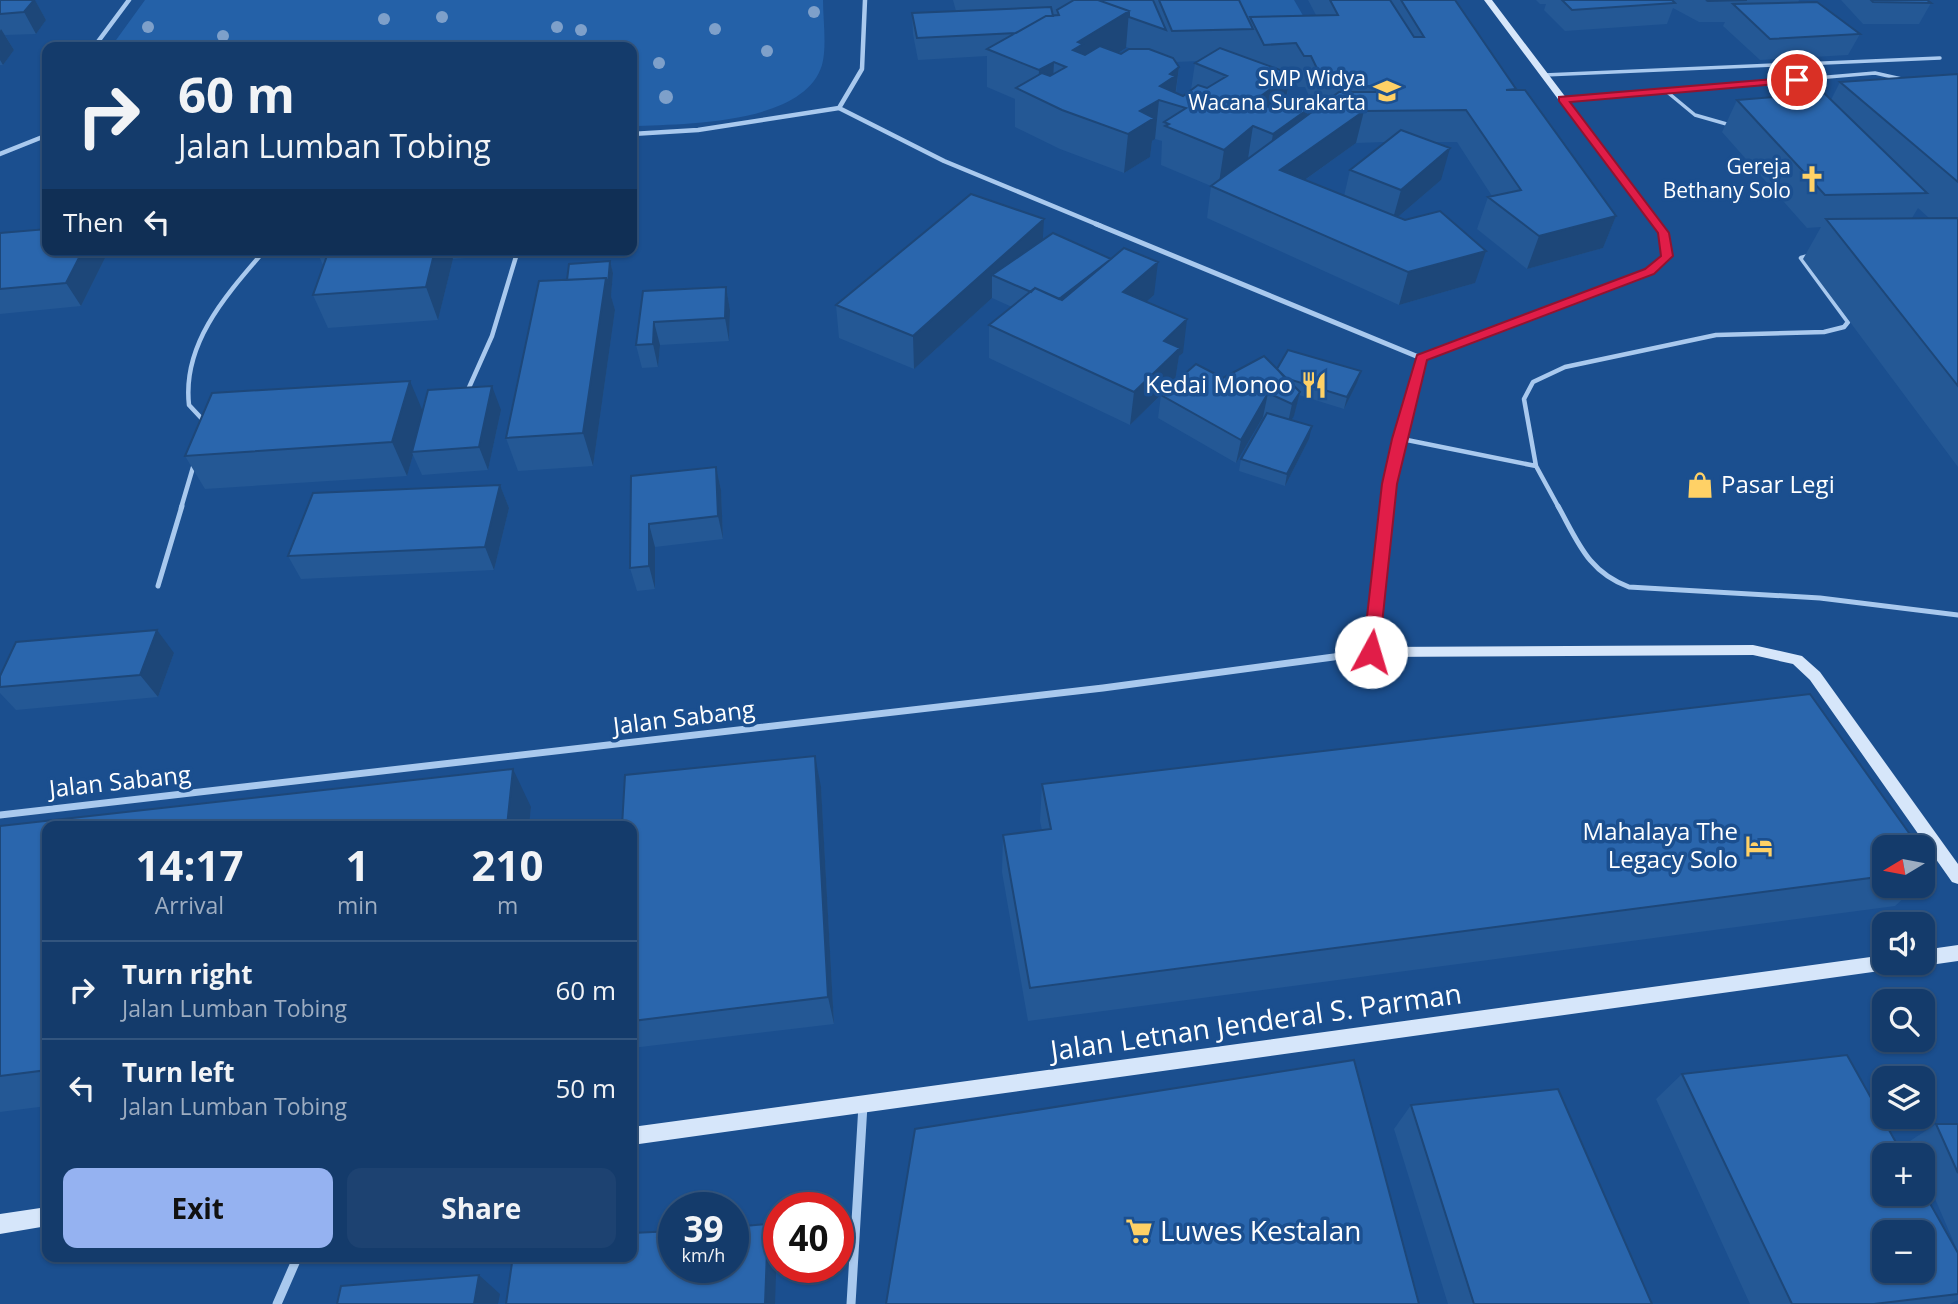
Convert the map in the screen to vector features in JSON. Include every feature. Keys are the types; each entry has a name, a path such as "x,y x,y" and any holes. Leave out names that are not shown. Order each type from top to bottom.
{"street":[{"path":"98,42 129,0"},
{"path":"839,108 863,69 865,0"},
{"path":"637,134 698,130 839,108 944,160 1421,358 1649,272 1667,256 1663,233 1488,0"},
{"path":"0,154 42,138"},
{"path":"1421,358 1398,439 1390,484 1371,652 1754,650 1797,660 1815,676 1958,877"},
{"name":"Jalan Sabang","path":"0,815 1049,694 1371,652"},
{"path":"1935,956 1958,953"},
{"name":"Jalan Letnan Jenderal S. Parman","path":"637,1135 1872,964"},
{"path":"851,1304 863,1104"},
{"path":"0,1224 42,1218"},
{"path":"277,1304 295,1262"}],"lane":[{"path":"1544,75 1940,58"},
{"path":"1562,99 1875,73 1904,79 1915,87"},
{"path":"1666,92 1688,113 1714,124 1731,125"},
{"path":"201,430 204,417 189,405 188,377 197,347 234,285 260,256"},
{"path":"460,400 470,388 492,336 516,256"},
{"path":"1819,256 1801,258 1848,321 1844,327 1824,332 1716,335 1564,367 1533,382 1524,400 1536,466 1586,556 1607,579 1629,587 1820,598 1958,615"},
{"path":"1398,439 1536,466"},
{"path":"158,586 196,456"}],"shaded area":[{"path":"145,0 823,0 822,65 811,85 792,100 767,110 709,122 680,124 637,126 637,42 115,42"},
{"path":"1226,0 1294,0 1309,26 1240,29"}],"building":[{"path":"0,0 34,0 24,12 0,14"},
{"path":"1074,0 1098,0 1129,11 1078,42 1083,44 1073,50 1085,55 1100,46 1121,54 1129,49 1149,49 1173,58 1179,67 1170,74 1175,76 1160,86 1183,96 1198,85 1207,88 1227,76 1195,63 1220,48 1291,74 1254,101 1271,108 1283,99 1308,109 1273,134 1253,126 1224,150 1165,126 1169,124 1164,122 1186,108 1159,100 1140,111 1154,118 1128,134 1062,110 1016,88 1042,73 1050,76 1066,67 1054,62 1039,70 987,49 1046,16 1059,15 1057,10"},
{"path":"1098,0 1153,0 1166,30 1129,17 1129,11"},
{"path":"1159,0 1239,0 1253,29 1172,31"},
{"path":"1330,0 1390,0 1414,37 1424,37 1401,0 1455,0 1516,89 1506,90 1525,90 1616,216 1539,236 1488,197 1521,190 1466,110 1364,111 1280,170 1405,220 1440,211 1486,251 1408,272 1211,186 1339,92 1382,92 1379,86 1326,87 1311,56 1304,56 1296,43 1264,45 1250,17 1338,15"},
{"path":"1562,0 1672,0 1675,3 1572,10"},
{"path":"1871,0 1927,0 1931,3 1873,2"},
{"path":"1817,2 1860,34 1770,39 1733,4"},
{"path":"1051,7 1053,16 1046,16 1016,33 917,38 912,13"},
{"path":"1958,74 1958,182 1840,82"},
{"path":"1824,93 1927,193 1825,195 1737,100"},
{"path":"1401,130 1450,148 1401,190 1350,170"},
{"path":"971,194 1044,219 913,336 836,305"},
{"path":"1958,218 1958,386 1826,219"},
{"path":"42,229 42,256 80,256 66,283 0,289 0,233"},
{"path":"1053,233 1111,259 1059,299 1035,288 1031,292 992,275"},
{"path":"1124,248 1158,262 1123,292 1187,319 1164,341 1180,348 1134,392 989,325 1035,288 1062,300"},
{"path":"327,256 434,256 426,287 313,295"},
{"path":"610,261 608,284 606,278 567,280 569,264"},
{"path":"606,278 583,433 506,438 539,281"},
{"path":"726,287 725,318 654,322 653,344 636,345 643,291"},
{"path":"1288,350 1361,371 1347,397 1285,378 1277,369"},
{"path":"1264,356 1300,392 1292,404 1268,393 1241,440 1161,395 1196,364 1223,378"},
{"path":"410,381 392,442 185,456 212,393"},
{"path":"492,386 479,447 412,452 428,390"},
{"path":"1267,413 1312,426 1287,474 1241,459"},
{"path":"716,467 718,516 649,524 649,566 630,568 631,476"},
{"path":"500,485 485,547 288,556 313,493"},
{"path":"157,630 140,675 0,687 0,676 16,642"},
{"path":"1810,694 1910,835 1872,835 1872,878 1030,988 1003,835 1051,829 1042,784"},
{"path":"815,756 828,997 637,1020 637,821 622,821 625,775"},
{"path":"513,769 508,821 45,821"},
{"path":"42,821 42,1071 0,1076 0,826"},
{"path":"1847,1055 1872,1100 1872,1129 1888,1129 1896,1143 1872,1143 1872,1206 1931,1206 1958,1253 1958,1294 1874,1304 1792,1304 1682,1074"},
{"name":"Luwes Kestalan","path":"1354,1060 1419,1304 886,1304 915,1129"},
{"path":"1558,1089 1652,1304 1474,1304 1411,1105"},
{"path":"1936,1124 1958,1124 1958,1173"},
{"path":"763,1224 765,1304 506,1304 512,1262 637,1262 637,1233 658,1232 658,1283 749,1283 749,1226"},
{"path":"479,1275 474,1304 337,1304 341,1286"}],"place":[{"name":"SMP Widya Wacana Surakarta","path":"1387,91"},
{"name":"Gereja Bethany Solo","path":"1812,179"},
{"name":"Kedai Monoo","path":"1314,385"},
{"name":"Pasar Legi","path":"1700,485"},
{"name":"Mahalaya The Legacy Solo","path":"1759,846"},
{"name":"Luwes Kestalan","path":"1139,1231"}],"route":[{"path":"1371,652 1390,484 1398,439 1421,358 1649,272 1667,256 1668,246 1663,233 1562,99 1797,80"}]}
